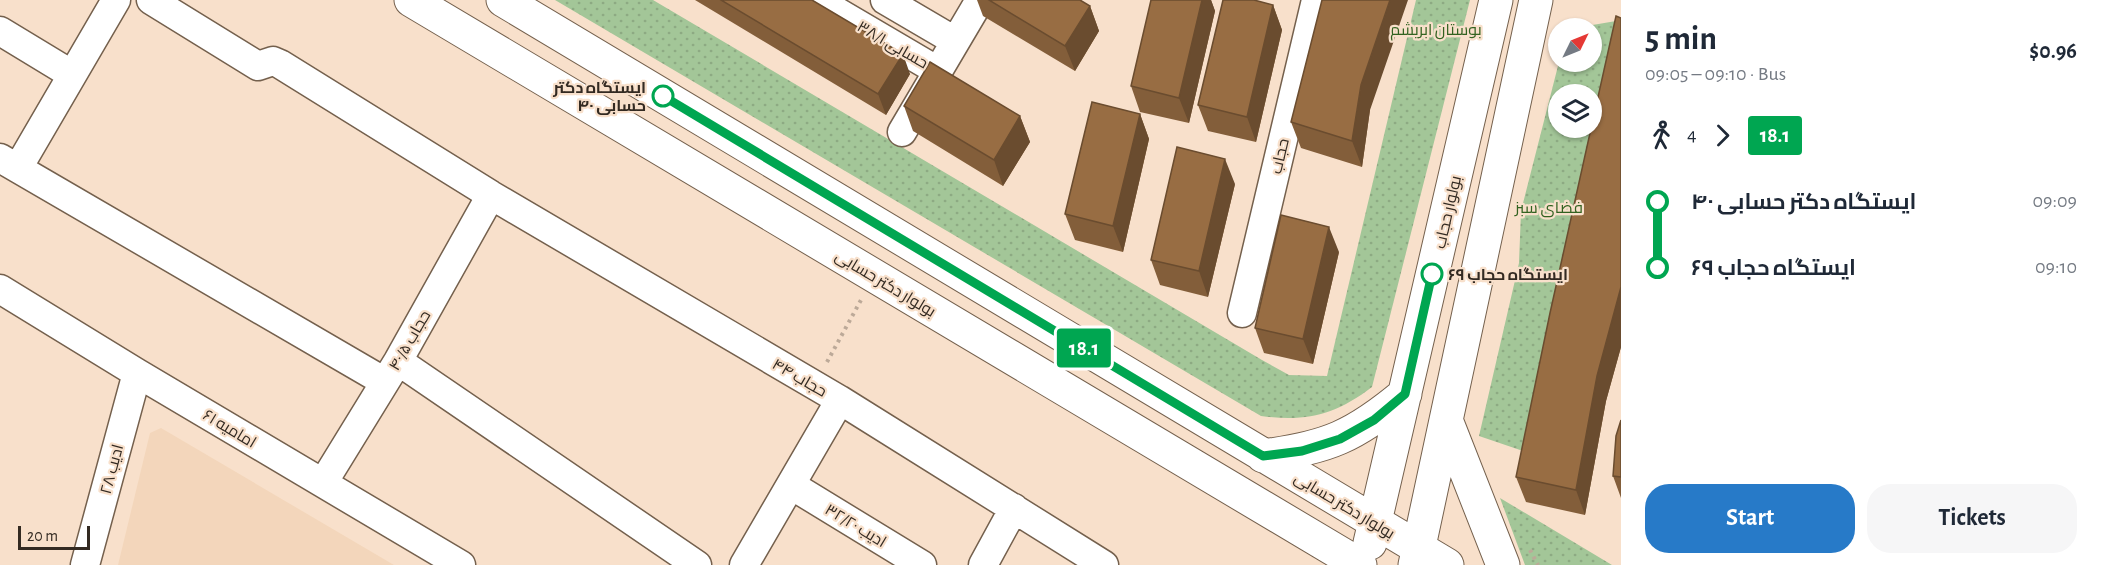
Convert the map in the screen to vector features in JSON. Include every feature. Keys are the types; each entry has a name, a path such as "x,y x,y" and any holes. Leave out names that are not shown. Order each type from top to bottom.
{"main road":[{"name":"بولوار دکتر حسابی","path":"503,0 1375,522 1417,557 1447,565"},
{"name":"بولوار حجاب","path":"1362,565 1375,522 1496,0"},
{"path":"1417,557 1536,0"},
{"name":"بولوار دکتر حسابی","path":"423,3 874,276 1362,565"},
{"path":"1263,456 1302,451 1340,439 1374,420 1405,394"},
{"path":"1446,420 1503,565"}],"street":[{"path":"116,0 71,74 9,163 391,371 697,565"},
{"name":"حجاب ۴۴","path":"151,0 258,66 273,61 280,64 491,195 840,400 1104,565"},
{"name":"حسابی ۳۸/۱","path":"817,0 938,71"},
{"name":"حسابی ۳۸/۱","path":"885,0 955,42"},
{"path":"902,132 980,0"},
{"name":"حجاب","path":"1242,313 1316,0"},
{"path":"0,31 71,74"},
{"name":"حجاب ۴۰/۵","path":"323,483 391,371 491,195"},
{"name":"امامیه ۶۱","path":"0,289 461,565"},
{"name":"ادیب ۲۸","path":"85,565 137,373"},
{"path":"744,565 840,400"},
{"name":"ادیب ۳۲/۲۰","path":"791,485 922,565"},
{"path":"983,565 1014,508"}],"path":[{"path":"814,385 874,276"}],"shaded area":[{"path":"161,428 394,565 118,565 150,433"}],"green space":[{"name":"بوستان ابریشم","path":"555,0 653,0 1262,360 1289,375 1327,376 1416,0 1470,0 1372,387 1333,410 1307,417 1277,418 1261,416"},
{"name":"فضای سبز","path":"1616,21 1602,86 1553,84 1556,72 1602,72 1602,23"},
{"name":"فضای سبز","path":"1548,105 1548,138 1591,138 1523,451 1479,436 1519,263 1521,211"},
{"path":"1500,498 1612,565 1525,565"}],"building":[{"path":"721,0 812,0 903,54 878,94"},
{"path":"989,0 1080,0 1090,6 1065,46"},
{"path":"1151,0 1202,0 1179,98 1131,86"},
{"path":"1223,0 1254,0 1273,5 1247,117 1198,105"},
{"path":"1322,0 1390,0 1361,85 1352,141 1291,122"},
{"path":"1616,16 1621,18 1621,287 1597,376 1576,490 1516,477 1589,138 1602,138 1601,84"},
{"path":"930,62 1020,116 994,160 904,106"},
{"path":"1092,102 1140,114 1113,226 1065,214"},
{"path":"1177,147 1225,159 1199,271 1151,260"},
{"path":"1281,215 1329,227 1303,339 1255,328"},
{"path":"1621,420 1621,477 1613,476 1616,436"}],"bus line":[{"name":"18.1","path":"663,96 1263,456 1302,451 1340,439 1374,420 1405,394 1432,274"}],"place":[{"name":"ایستگاه دکتر حسابی ۴۰","path":"663,96"},
{"name":"ایستگاه حجاب ۶۹","path":"1432,274"}]}
